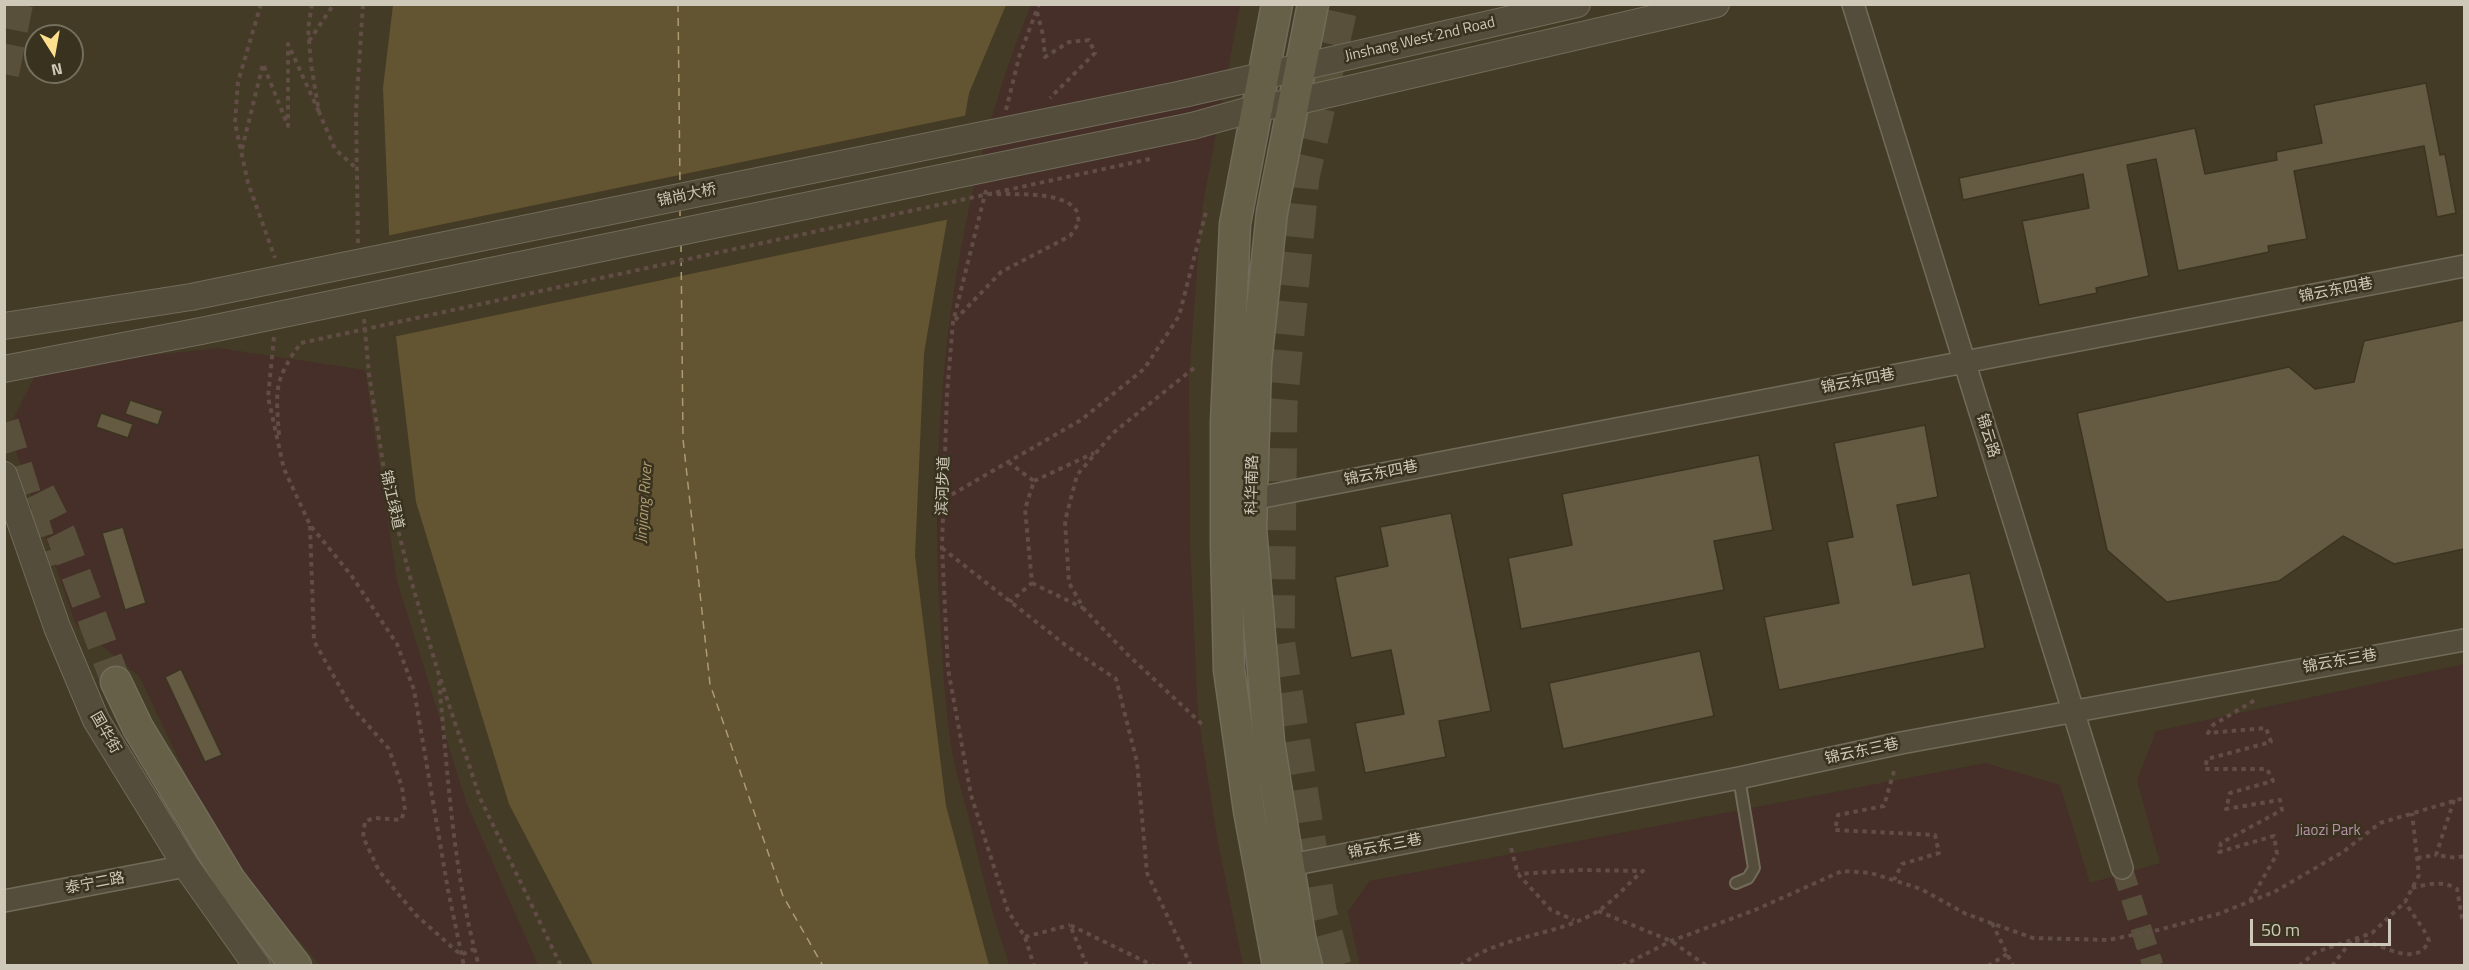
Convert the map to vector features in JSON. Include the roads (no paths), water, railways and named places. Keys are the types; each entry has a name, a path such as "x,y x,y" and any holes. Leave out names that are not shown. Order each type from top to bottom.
{"main road":[{"name":"科华南路","path":"1277,4 1235,224 1226,422 1229,670 1249,811 1275,868 1307,966"},
{"name":"科华南路","path":"1278,966 1269,742 1251,529 1256,363 1272,212 1312,4"},
{"path":"116,681 138,728 230,880 296,966"}],"street":[{"name":"Jinshang West 2nd Road","path":"1263,74 1577,4"},
{"path":"4,369 201,331 1192,126 1257,108 1294,102 1716,4"},
{"name":"锦云路","path":"1853,4 2122,868"},
{"name":"锦尚大桥","path":"4,326 190,297 1183,94 1263,74"},
{"name":"锦云东四巷","path":"1252,499 2464,266"},
{"name":"国华街","path":"4,475 57,627 96,720 186,866 257,966"},
{"name":"锦云东三巷","path":"1275,868 1739,778 1901,743 2464,640"},
{"name":"泰宁二路","path":"4,901 186,866"}],"lane":[{"path":"1736,883 1748,878 1754,868 1739,778"}],"water":[{"name":"Jinjiang River","path":"393,5 1006,5 969,93 924,353 915,556 946,806 989,965 593,965 509,804 416,502 392,303 383,88"}],"tunnel":[{"path":"4,74 18,4"},
{"path":"1335,966 1320,911 1278,639 1281,404 1303,177 1342,4"},
{"path":"4,423 48,567"},
{"path":"40,492 61,534 116,682"},
{"path":"155,797 273,966"},
{"path":"2122,868 2153,966"}],"park label":[{"name":"Jiaozi Park","path":"2328,831"}]}
